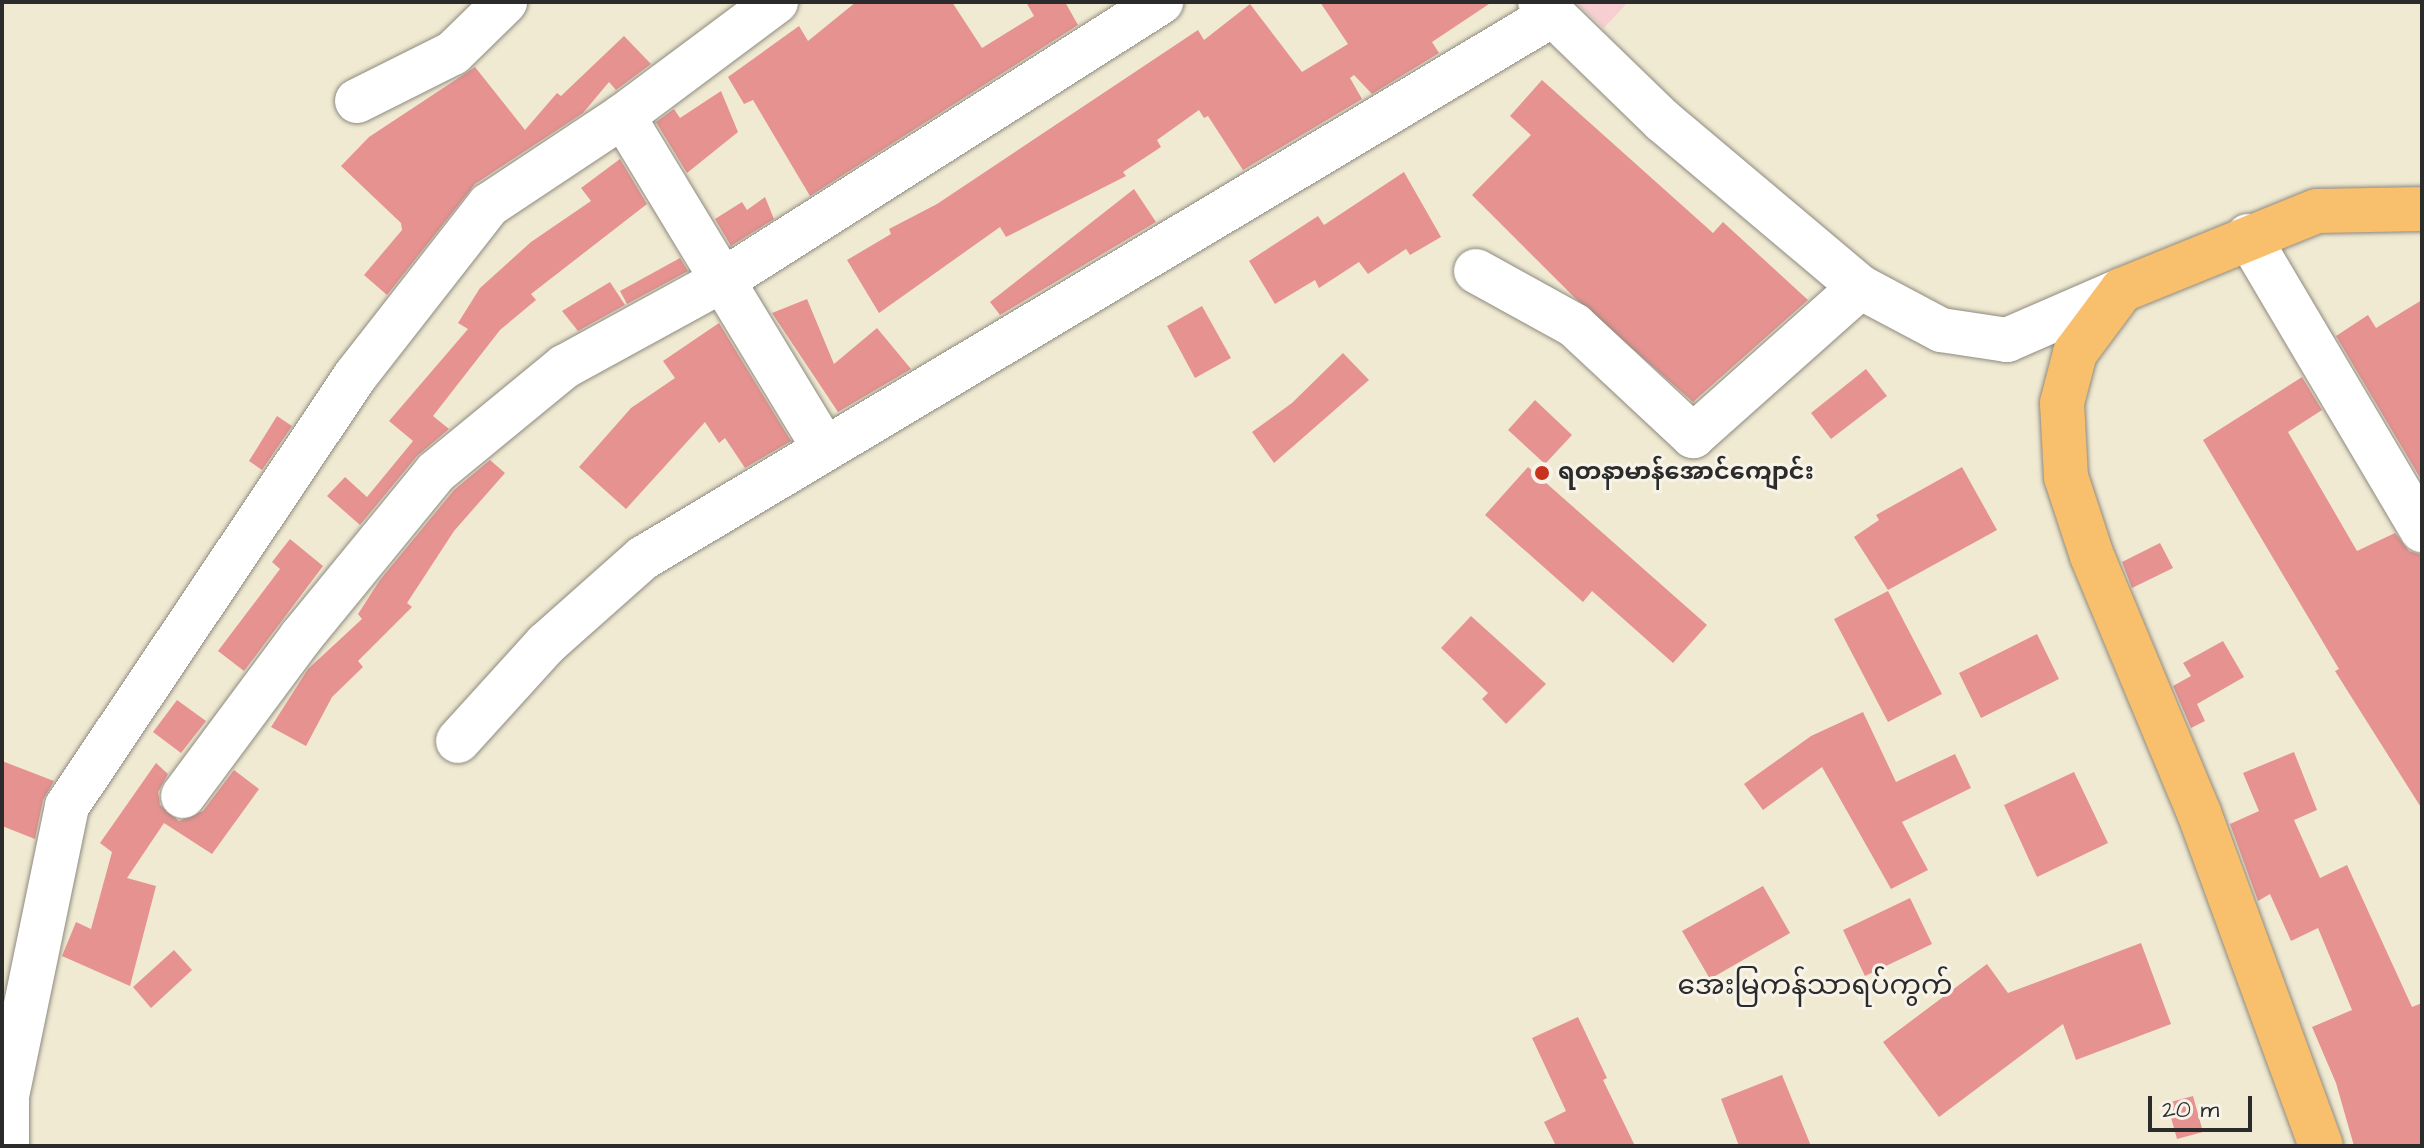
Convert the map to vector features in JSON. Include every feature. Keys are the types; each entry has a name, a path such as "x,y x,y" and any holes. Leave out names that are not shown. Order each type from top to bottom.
{"highway":[{"path":"2321,1146 2199,813 2092,556 2066,477 2062,403 2075,353 2122,290 2248,236 2317,211 2422,209"}],"street":[{"path":"357,101 453,53 505,2"},
{"path":"7,1146 4,1091 67,806 356,375 489,205 623,116 776,2"},
{"path":"183,796 301,637 436,472 564,367 725,279 1161,2"},
{"path":"458,741 546,644 643,558 1546,8 1663,121 1860,287 1941,330 2007,340 2122,290"},
{"path":"623,116 725,279 823,446"},
{"path":"2248,236 2422,530"},
{"path":"1476,271 1574,325 1693,436 1860,287"}],"shaded area":[{"path":"1575,2 1628,2 1604,28"}],"building":[{"path":"856,2 952,2 982,48 1034,16 1026,2 1065,2 1078,25 810,196 753,100 744,104 728,77 799,26 808,41"},
{"path":"1320,2 1492,2 1432,42 1439,53 1372,94 1354,75 1350,78 1362,99 1243,170 1208,116 1204,118 1199,110 1157,140 1161,147 1123,172 1126,176 1006,237 1000,227 879,313 847,260 891,234 889,229 937,204 1198,30 1204,40 1250,4 1302,72 1348,44"},
{"path":"624,36 651,64 616,90 609,82 583,113 475,184 387,295 364,275 402,230 401,223 341,166 369,137 475,67 525,130 557,93 561,96"},
{"path":"1542,80 1713,233 1723,222 1808,300 1693,402 1574,297 1472,195 1531,135 1510,116"},
{"path":"721,91 738,132 687,173 656,122 674,109 680,118"},
{"path":"620,159 647,204 531,294 536,300 500,330 433,416 449,429 417,456 360,525 327,496 345,477 367,497 413,441 389,421 468,329 458,323 480,288 531,242 591,201 581,188"},
{"path":"1404,172 1441,237 1410,255 1406,249 1368,274 1359,262 1319,288 1315,280 1275,304 1249,261 1318,216 1324,225"},
{"path":"1134,189 1156,222 1000,315 990,302"},
{"path":"765,197 774,219 731,246 715,219 742,202 747,210"},
{"path":"680,258 688,271 627,304 620,291"},
{"path":"610,282 625,305 578,331 562,311"},
{"path":"807,299 834,364 877,328 911,369 838,412 772,313"},
{"path":"2422,300 2422,481 2336,336 2368,315 2376,328"},
{"path":"1202,306 1231,358 1195,378 1167,326"},
{"path":"719,323 791,441 745,468 725,438 719,443 705,422 626,509 579,467 631,408 675,378 663,361"},
{"path":"1343,353 1369,380 1274,463 1252,432 1292,403"},
{"path":"1866,369 1887,396 1831,439 1811,413"},
{"path":"2302,377 2322,410 2288,432 2357,551 2395,533 2409,551 2422,555 2422,809 2335,671 2339,669 2203,440"},
{"path":"1535,400 1572,435 1545,464 1508,430"},
{"path":"277,416 292,426 262,470 249,461"},
{"path":"490,460 505,473 454,531 407,603 412,607 358,661 363,667 332,697 306,746 271,727 308,669 362,619 358,614 380,580 454,490"},
{"path":"1528,467 1707,625 1673,663 1592,591 1583,602 1485,515"},
{"path":"1962,467 1997,530 1888,590 1854,537 1879,520 1876,515"},
{"path":"290,539 323,566 244,671 218,651 280,569 272,562"},
{"path":"2160,543 2173,568 2132,588 2122,562"},
{"path":"1888,591 1942,694 1888,722 1834,619"},
{"path":"1471,616 1546,684 1506,724 1482,699 1488,693 1441,648"},
{"path":"2037,634 2059,679 1981,718 1959,673"},
{"path":"2223,641 2244,677 2197,704 2205,721 2191,728 2173,686 2191,676 2183,663"},
{"path":"177,700 206,721 181,753 153,732"},
{"path":"1863,712 1896,782 1955,754 1971,788 1902,822 1928,870 1891,889 1822,767 1763,810 1744,784 1811,736"},
{"path":"2294,752 2317,810 2294,820 2320,878 2347,865 2412,1007 2422,1003 2422,1146 2354,1146 2336,1083 2312,1027 2352,1010 2318,928 2291,941 2270,894 2258,901 2230,824 2259,811 2243,773"},
{"path":"2,761 54,781 43,800 35,839 2,826"},
{"path":"156,763 168,774 158,792 160,805 179,821 203,811 234,770 259,789 212,854 164,823 127,878 156,886 130,986 62,956 76,922 91,929 112,852 100,843"},
{"path":"2074,772 2108,843 2037,877 2004,805"},
{"path":"1763,886 1790,933 1710,979 1682,931"},
{"path":"1910,898 1932,944 1865,976 1843,930"},
{"path":"2141,943 2171,1024 2076,1060 2063,1024 1939,1117 1883,1042 1987,964 2008,993"},
{"path":"174,950 192,970 151,1008 133,987"},
{"path":"1578,1017 1607,1078 1603,1080 1635,1146 1556,1146 1544,1122 1566,1111 1532,1038"},
{"path":"1782,1075 1811,1146 1739,1146 1721,1099"},
{"path":"2193,1096 2203,1132 2177,1139 2167,1103"}],"place":[{"name":"ရတနာမာန်အောင်ကျောင်း","path":"1542,473"}],"district":[{"name":"အေးမြကန်သာရပ်ကွက်","path":"1815,986"}]}
